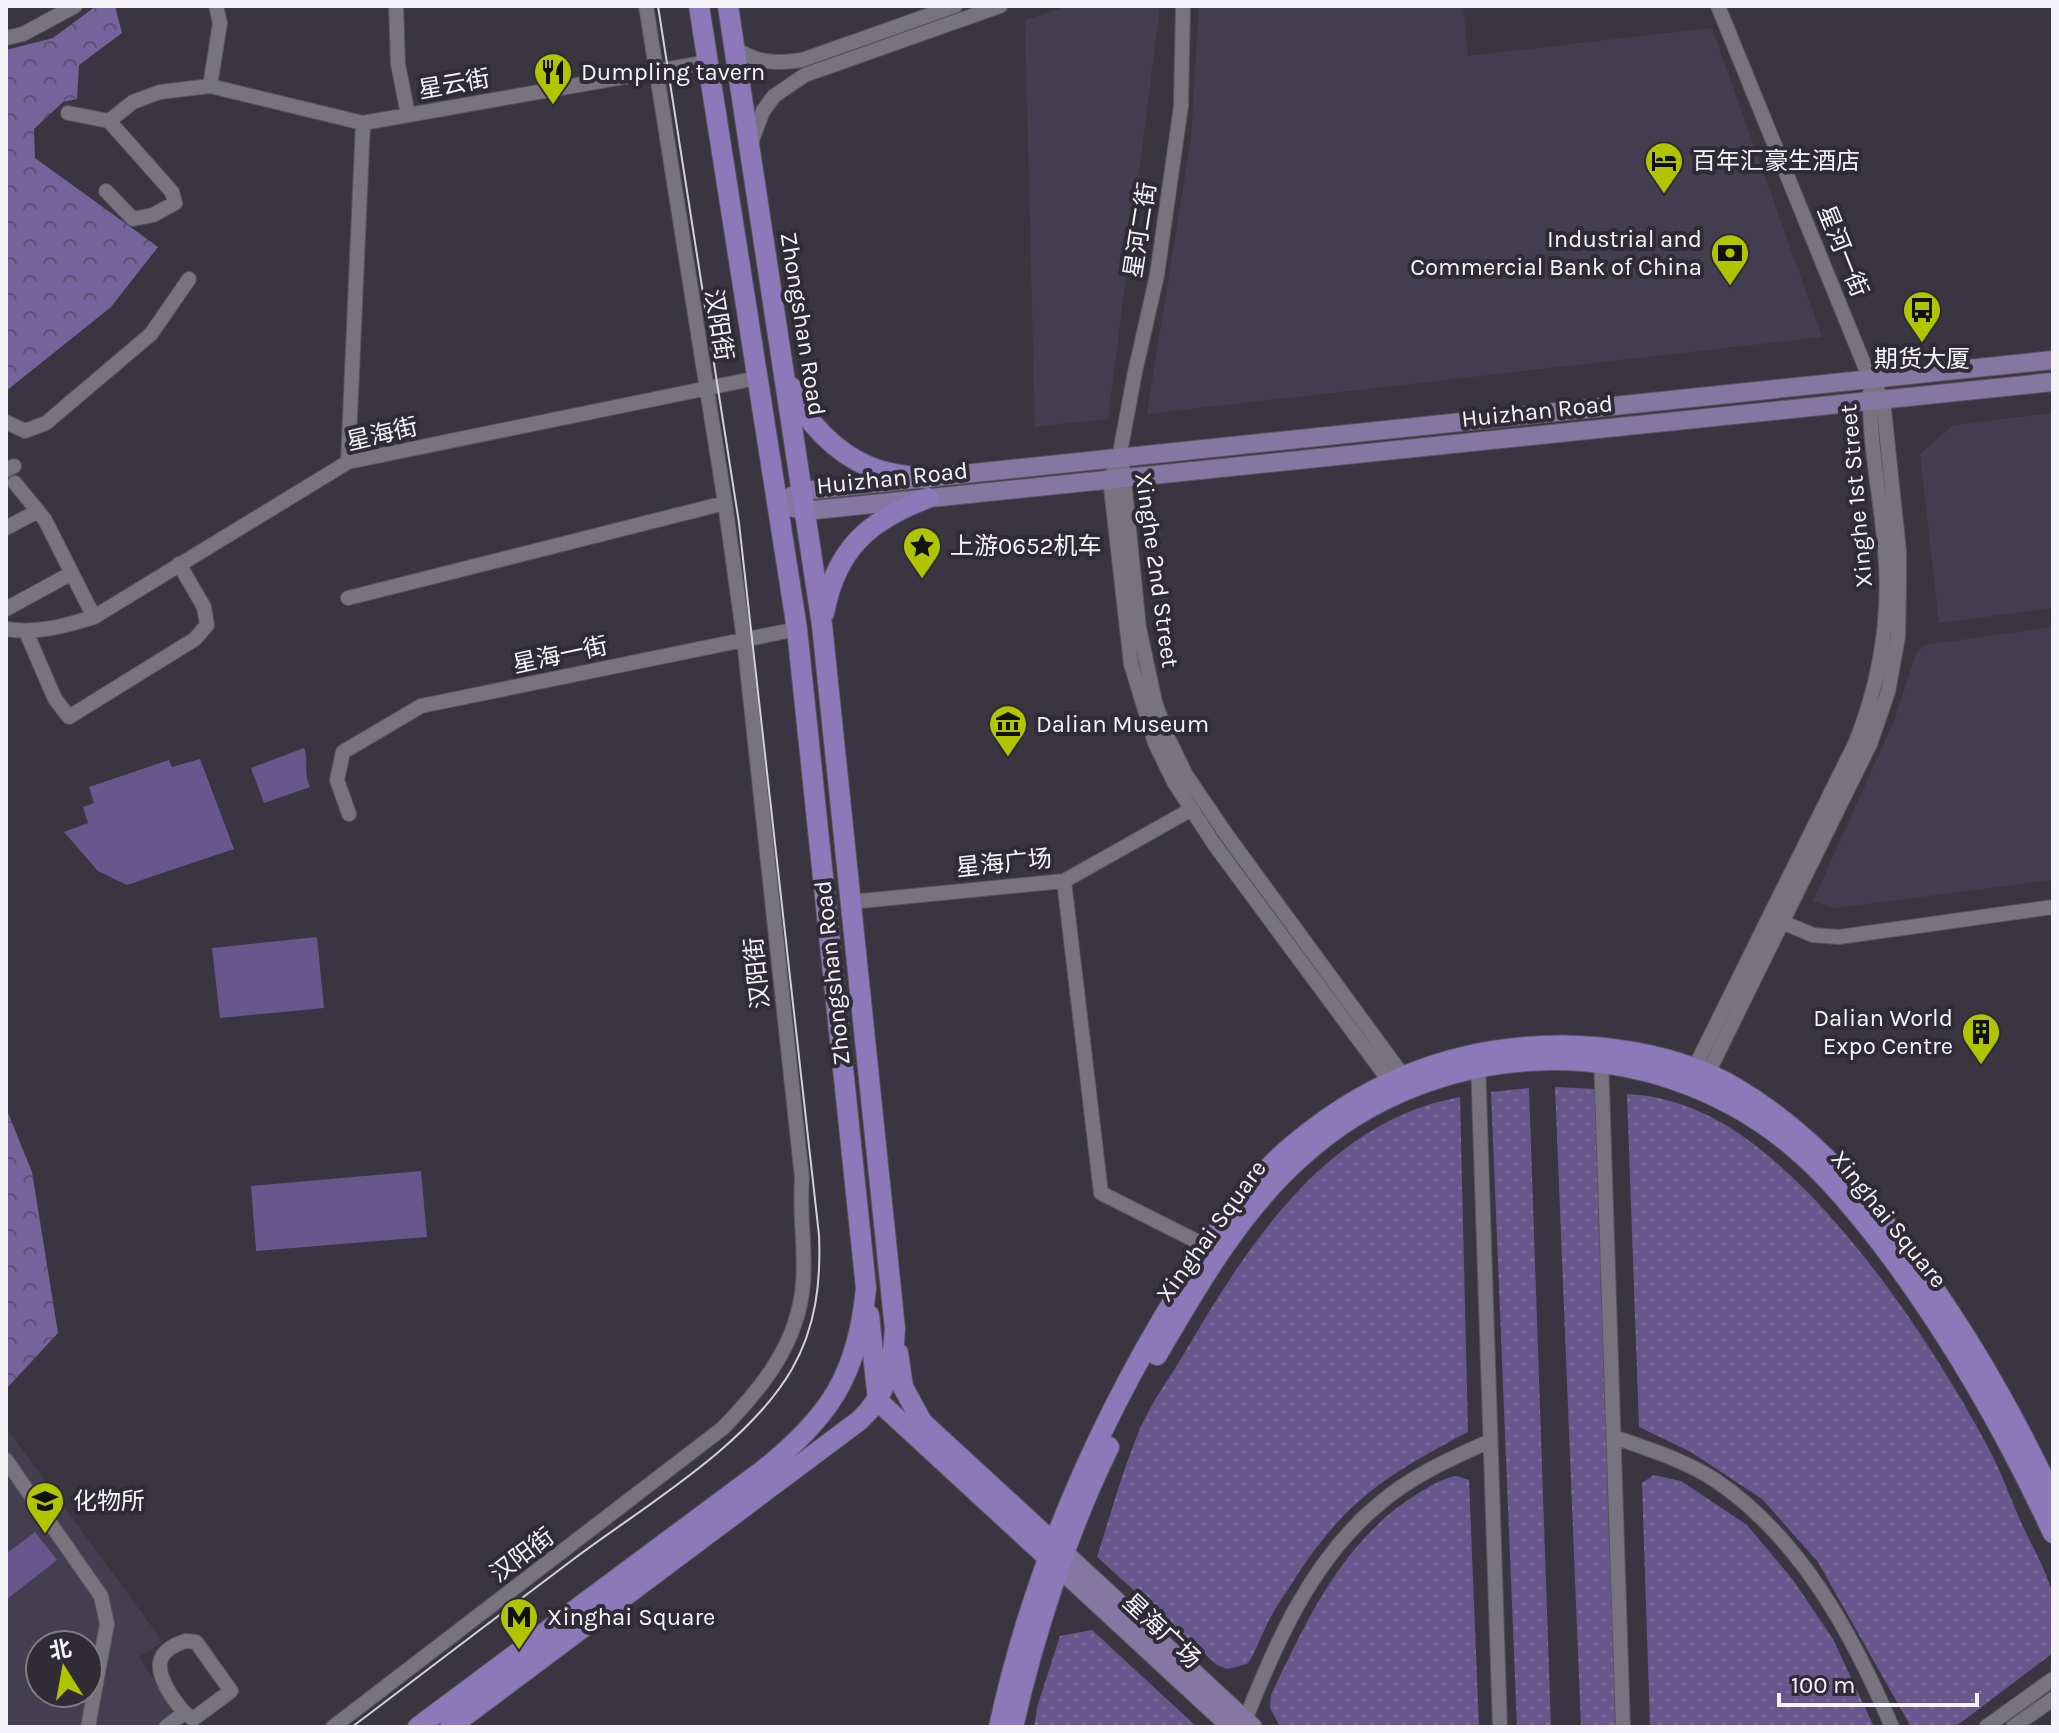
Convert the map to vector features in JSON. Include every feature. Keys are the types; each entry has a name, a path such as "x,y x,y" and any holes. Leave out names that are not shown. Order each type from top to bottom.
{"highway":[{"name":"Zhongshan Road","path":"418,1727 762,1471 807,1434 824,1414 850,1364 864,1314 866,1288 797,629 699,6"},
{"name":"Zhongshan Road","path":"450,1727 860,1420 878,1401 891,1366 895,1329 822,625 728,6"},
{"path":"784,369 794,396 828,440 870,467 927,488"},
{"path":"822,625 827,597 846,552 862,534 927,488"},
{"name":"Xinghai Square","path":"1013,1727 1080,1475 1124,1385 1215,1250 1253,1187 1288,1149 1329,1116 1452,1059 1478,1061 1540,1046 1601,1055 1654,1058 1697,1080 1791,1145 1822,1173 1874,1235 1947,1335 2025,1472 2053,1533"},
{"name":"Xinghai Square","path":"1697,1080 1732,1086 1801,1134 1831,1162 1867,1204 1958,1325 1999,1393 2053,1498"},
{"path":"866,1288 878,1401 1057,1556"},
{"path":"895,1329 903,1387 922,1422 1057,1556"},
{"name":"Xinghai Square","path":"999,1727 1017,1651 1057,1556"}],"main road":[{"name":"Huizhan Road","path":"777,503 927,488 1119,458 2050,360"},
{"name":"Huizhan Road","path":"927,488 1117,478 2053,382"},
{"path":"1057,1556 1243,1725"}],"street":[{"path":"6,38 23,34 75,6"},
{"path":"109,121 133,102 160,92 210,86 220,23 216,6"},
{"path":"396,6 398,64 408,115"},
{"name":"汉阳街","path":"333,1727 723,1428 771,1374 794,1326 803,1285 802,1178 744,640 646,6"},
{"path":"735,48 764,62 780,64 802,60 955,6"},
{"path":"750,148 763,111 789,84 805,75 1000,6"},
{"name":"星河二街","path":"1119,458 1157,275 1168,198 1181,106 1183,6"},
{"name":"星河一街","path":"1718,6 1870,379"},
{"name":"星云街","path":"210,86 363,123 708,62"},
{"path":"68,113 109,121 172,192 175,203 153,215 133,219 106,191"},
{"path":"348,462 363,123"},
{"path":"6,422 25,431 46,423 151,334 189,279"},
{"name":"星海街","path":"6,629 26,632 94,617 348,462 757,378"},
{"name":"Xinghe 1st Street","path":"1697,1080 1782,922 1870,744 1895,664 1899,551 1876,400 1870,379"},
{"name":"Xinghe 1st Street","path":"1697,1080 1856,742 1875,686 1882,649 1887,586 1876,400"},
{"name":"Xinghe 2nd Street","path":"1119,458 1117,478 1131,664 1155,743 1174,782 1214,844 1401,1085"},
{"path":"12,473 38,511 94,617"},
{"name":"Xinghe 2nd Street","path":"1117,478 1139,628 1155,702 1167,736 1186,775 1401,1085"},
{"path":"348,598 725,503"},
{"path":"6,528 38,511"},
{"path":"26,632 55,699 69,717 195,639 207,625 204,607 179,564"},
{"path":"6,609 72,573"},
{"name":"星海一街","path":"349,814 337,780 343,752 421,706 797,629"},
{"name":"星海广场","path":"851,902 1064,881 1192,809"},
{"path":"1064,881 1101,1193 1215,1250"},
{"path":"1782,922 1813,935 1839,937 2053,907"},
{"path":"1601,1055 1623,1727"},
{"path":"1478,1061 1500,1727"},
{"path":"1614,1437 1667,1455 1714,1479 1756,1512 1788,1546 1842,1625 1892,1727"},
{"path":"1243,1725 1278,1642 1299,1603 1321,1567 1344,1538 1380,1502 1402,1486 1490,1441"},
{"path":"6,1460 101,1596 106,1610 107,1624 88,1727"},
{"path":"186,1641 196,1642 231,1691 193,1719 184,1713 158,1676 164,1653 174,1644 186,1641"},
{"path":"1986,1727 2053,1679"},
{"path":"2013,1727 2053,1699"},
{"path":"166,1727 184,1713"}],"shaded area":[{"path":"1068,6 1160,6 1108,419 1035,427 1025,20"},
{"path":"1199,6 1463,6 1468,56 1712,28 1822,337 1147,414 1191,138"},
{"path":"2053,413 2053,608 1939,623 1920,454 1953,425"},
{"path":"2053,627 2053,880 1834,908 1813,901 1893,723 1916,653 1924,645"},
{"path":"304,748 310,787 264,803 251,768"},
{"path":"200,759 234,849 127,885 98,871 64,832 88,823 83,807 94,803 89,787 169,760 172,767"},
{"path":"317,937 324,1008 220,1018 212,948"},
{"path":"1555,1087 1597,1089 1619,1727 1581,1727"},
{"path":"1529,1088 1551,1727 1517,1727 1491,1092"},
{"path":"1627,1094 1666,1100 1703,1113 1745,1138 1787,1172 1829,1215 1905,1311 1991,1453 2052,1592 2055,1614 2053,1653 1955,1727 1911,1727 1818,1562 1762,1499 1691,1452 1639,1427"},
{"path":"1460,1097 1468,1432 1411,1464 1366,1495 1308,1559 1269,1620 1247,1664 1227,1669 1217,1665 1097,1557 1142,1425 1236,1270 1297,1193 1331,1159 1370,1132 1413,1110"},
{"path":"421,1171 427,1237 256,1251 251,1186"},
{"name":"化物所","path":"6,1427 163,1642 139,1657 171,1706 168,1718 156,1727 6,1727"},
{"path":"1654,1475 1681,1481 1747,1525 1793,1580 1833,1639 1874,1727 1650,1727 1642,1483"},
{"path":"1456,1476 1469,1480 1479,1727 1280,1727 1270,1708 1271,1695 1330,1583 1368,1534 1391,1513 1431,1486"},
{"path":"35,1532 57,1560 6,1600 6,1554"},
{"path":"1092,1630 1197,1727 1034,1727 1038,1704 1060,1636"}],"green space":[{"path":"96,6 115,6 122,33 79,65 77,99 63,102 34,129 35,158 158,247 111,307 6,391 6,50 53,38"},
{"path":"6,1108 32,1172 58,1333 6,1389"}],"tram line":[{"path":"352,1727 724,1447 750,1423 792,1369 812,1321 819,1270 819,1235 739,523 658,6"}],"place":[{"name":"Dumpling tavern","path":"553,106"},
{"name":"百年汇豪生酒店","path":"1664,195"},
{"name":"Industrial and Commercial Bank of China","path":"1730,287"},
{"name":"期货大厦","path":"1922,344"},
{"name":"上游0652机车","path":"922,580"},
{"name":"Dalian Museum","path":"1008,758"},
{"name":"Dalian World Expo Centre","path":"1981,1066"},
{"name":"化物所","path":"45,1535"},
{"name":"Xinghai Square","path":"519,1651"}]}
